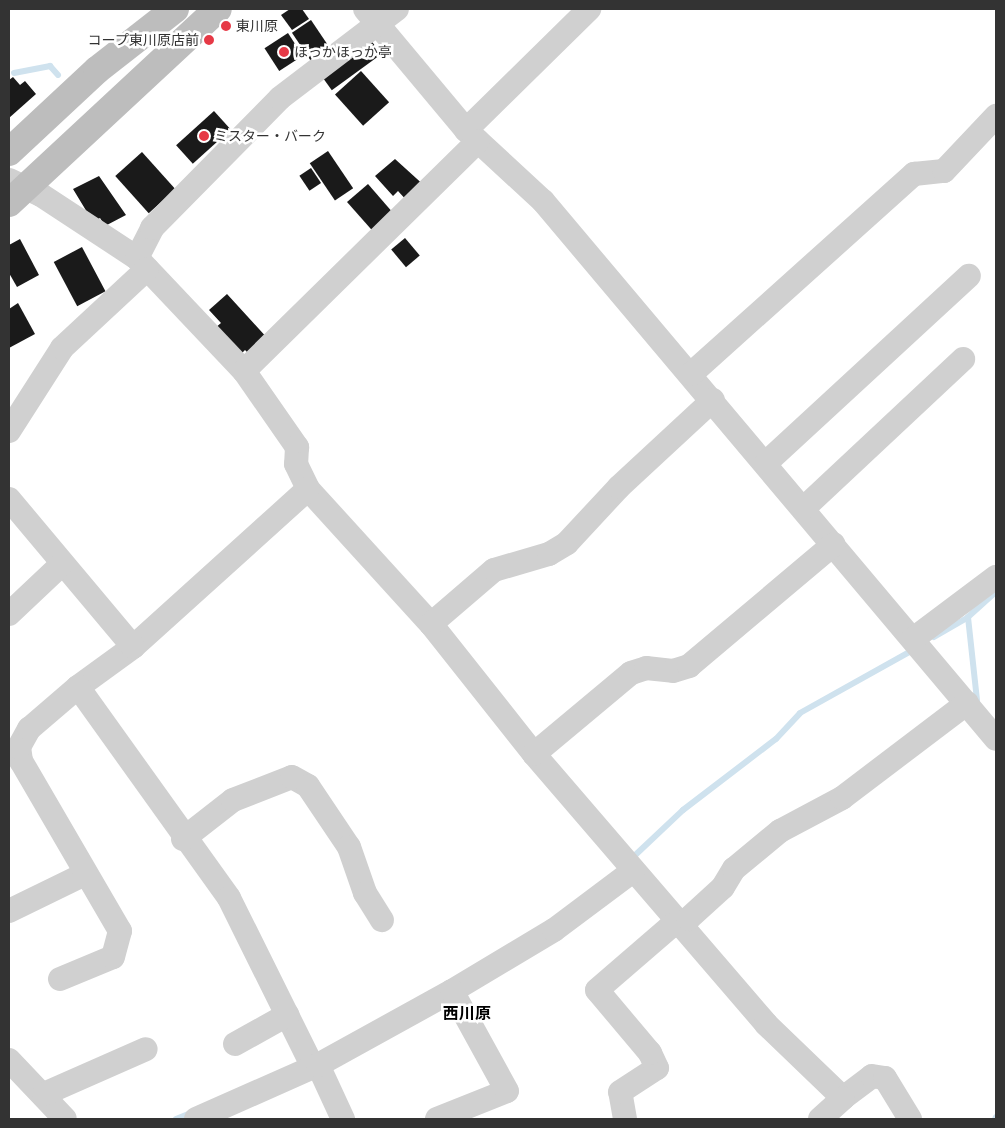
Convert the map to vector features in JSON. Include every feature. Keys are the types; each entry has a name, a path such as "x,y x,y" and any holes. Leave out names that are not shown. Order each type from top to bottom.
{"street":[{"path":"9,152 97,70 174,9"},
{"path":"218,9 14,190 142,263 244,371 297,447 296,464 308,490 431,624 534,754 766,1024 843,1098"},
{"path":"9,431 62,348 142,263 152,228 280,98 371,16 397,9"},
{"path":"244,371 472,135 589,9"},
{"path":"371,16 472,135 543,201 713,400 996,738"},
{"path":"691,374 914,174 944,171 996,116"},
{"path":"766,463 969,276"},
{"path":"804,508 963,359"},
{"path":"431,624 494,570 549,554 567,542 619,487 713,400"},
{"path":"60,979 114,957 120,931 15,764 19,747 29,729 78,686 133,647 308,490"},
{"path":"9,498 61,565 133,647"},
{"path":"534,754 631,674 646,668 673,671 689,666 834,544"},
{"path":"9,614 61,565"},
{"path":"913,639 996,577"},
{"path":"78,686 184,839 229,898 287,1015 343,1119"},
{"path":"625,1119 620,1092 657,1068 650,1053 597,990 679,923 780,831 842,798 966,703"},
{"path":"184,839 232,800 292,777 308,786 349,847 365,893 382,920"},
{"path":"196,1119 220,1114 315,1066 452,991 554,930 629,866"},
{"path":"9,911 85,874"},
{"path":"437,1119 507,1091 452,991"},
{"path":"235,1044 287,1015"},
{"path":"44,1094 146,1049"},
{"path":"9,1060 44,1094 65,1119"},
{"path":"820,1119 843,1098 872,1076 885,1078 910,1119"}],"building":[{"path":"290,9 302,9 309,19 292,30 281,15"},
{"path":"311,20 332,51 313,64 292,33"},
{"path":"288,33 303,56 279,71 265,48"},
{"path":"370,39 381,54 332,90 321,75"},
{"path":"361,71 389,102 363,126 335,94"},
{"path":"13,77 20,85 25,81 36,94 9,118 9,80"},
{"path":"214,111 231,130 193,164 176,145"},
{"path":"328,151 353,188 335,201 310,163"},
{"path":"142,152 175,189 149,213 115,176"},
{"path":"395,159 427,188 409,203 398,191 393,196 375,176"},
{"path":"311,168 321,183 309,191 299,176"},
{"path":"99,176 126,215 105,226 100,218 93,222 73,189"},
{"path":"368,184 394,214 378,237 347,202"},
{"path":"405,238 420,256 406,267 391,250"},
{"path":"20,239 39,275 17,287 9,273 9,245"},
{"path":"82,247 105,291 77,306 54,262"},
{"path":"227,294 269,340 251,356 245,350 240,355 215,328 221,323 209,310"},
{"path":"18,303 35,334 9,348 9,309"}],"waterway":[{"path":"14,73 50,66 58,75"},
{"path":"977,700 968,617 996,592"},
{"path":"934,637 968,617"},
{"path":"630,860 683,810 776,739 800,713 909,652"},
{"path":"176,1119 191,1113"}],"place":[{"name":"東川原","path":"226,26"},
{"name":"コープ東川原店前","path":"209,40"},
{"name":"ほっかほっか亭","path":"284,52"},
{"name":"ミスター・バーク","path":"204,136"}],"district":[{"name":"西川原","path":"467,1013"}]}
